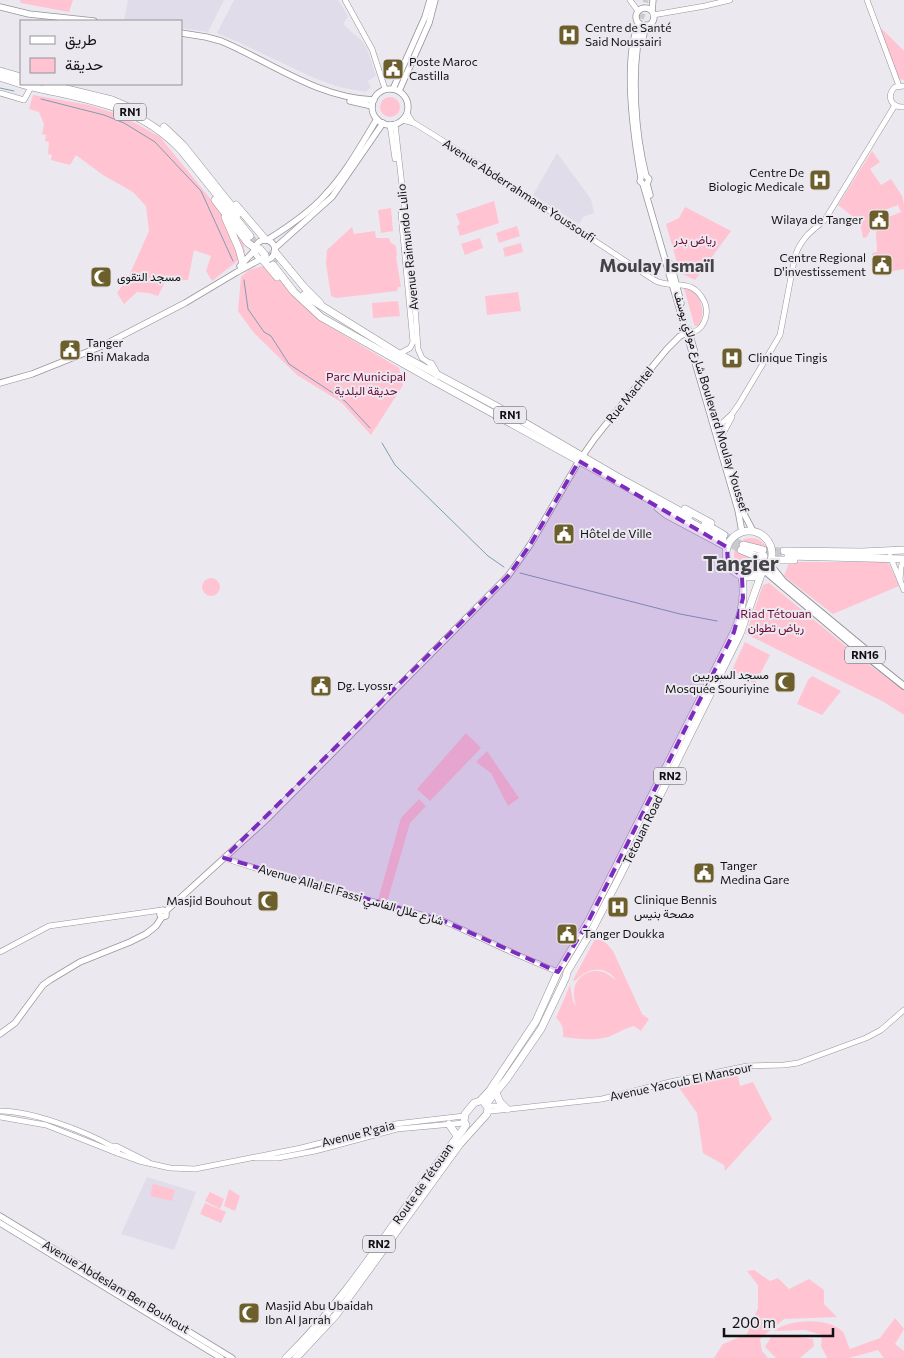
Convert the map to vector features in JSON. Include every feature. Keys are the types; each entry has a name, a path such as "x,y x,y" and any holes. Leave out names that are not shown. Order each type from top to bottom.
{"highway":[{"path":"0,71 20,77"},
{"name":"RN1","path":"0,77 20,85"},
{"name":"RN1","path":"21,85 111,105 135,115 170,138 207,178"},
{"name":"RN1","path":"50,85 112,100 150,118 173,134 184,145 251,235"},
{"path":"207,178 210,194 248,243 261,246"},
{"path":"207,178 222,188 268,255 295,299 319,315"},
{"path":"224,212 239,249 242,264"},
{"path":"268,255 328,309"},
{"name":"RN1","path":"727,547 667,515 646,498 580,459 496,406 399,354 328,309 317,305 304,296 275,264 294,292 319,315 434,381 580,459 633,485 643,487 738,534 753,532"},
{"path":"431,364 437,375"},
{"path":"633,485 724,537 646,498"},
{"path":"753,532 763,536 770,545 786,548 834,548 867,555"},
{"path":"738,534 727,547 726,556 728,564 736,574 748,578 767,568 862,561 867,555"},
{"path":"767,568 770,545"},
{"path":"742,548 756,556 764,553"},
{"path":"889,555 904,550"},
{"path":"786,553 889,555 904,559"},
{"name":"Tetouan Road","path":"562,973 591,932 616,884 740,634 767,568"},
{"name":"Route de Tétouan","path":"297,1358 336,1315 460,1144 479,1124 485,1105 536,1021 562,973 734,632 742,608 742,577"},
{"path":"575,957 578,966"},
{"name":"Route de Tétouan","path":"485,1105 496,1093 541,1029 551,1007 562,973"},
{"path":"551,1007 559,1005"},
{"path":"496,1093 506,1109"},
{"name":"Route de Tétouan","path":"286,1358 337,1302 457,1136 474,1103 485,1105"},
{"path":"465,1121 474,1128"},
{"path":"449,1124 457,1136"}],"main road":[{"path":"396,90 430,0"},
{"path":"396,90 429,23 435,0"},
{"path":"634,89 633,45 639,24 636,16 649,0"},
{"path":"634,89 643,36 646,26 651,23 653,13 649,0"},
{"path":"0,8 25,17 52,20"},
{"path":"0,8 29,14 85,20"},
{"path":"640,10 648,8 653,13"},
{"path":"639,24 646,26"},
{"path":"634,89 639,31"},
{"path":"184,35 221,42 268,66 324,90 373,103"},
{"path":"0,383 32,374 102,346 185,303 268,255 332,197 389,124 402,120 407,113 407,100 396,90 385,89 376,95 373,103 377,119 350,163 325,196 261,246 242,264 237,272"},
{"name":"شارع مولاي يوسف Boulevard Moulay Youssef","path":"634,89 635,143 643,177 640,181 645,184 731,486 738,534"},
{"path":"377,119 389,124"},
{"path":"261,246 271,242 268,255"},
{"name":"شارع مولاي يوسف Boulevard Moulay Youssef","path":"687,333 744,514 753,532"},
{"name":"Rue Machtel","path":"0,1034 15,1023 43,986 50,980 80,962 146,934 156,926 162,913 224,858 322,763 508,576 530,546 580,459 648,372 672,344 687,333"},
{"name":"RN16","path":"767,568 904,681"},
{"name":"RN16","path":"767,568 855,647 904,686"},
{"name":"Avenue Abdeslam Ben Bouhout","path":"0,1216 232,1358"},
{"name":"Avenue Abdeslam Ben Bouhout","path":"0,1222 221,1358"}],"street":[{"path":"345,0 372,49 385,89"},
{"path":"630,0 640,10"},
{"path":"653,13 696,8 730,0"},
{"path":"867,0 902,86 890,92 890,100 895,106 904,107"},
{"path":"0,93 24,100 29,88"},
{"path":"720,439 732,414 780,335 796,253 812,230 823,222 895,106"},
{"name":"Avenue Abderrahmane Youssoufi","path":"407,113 414,123"},
{"name":"Avenue Abderrahmane Youssoufi","path":"402,120 414,123 644,274 662,284 686,284 695,288 706,306 706,318 701,328 687,333"},
{"name":"Avenue Raimundo Lulio","path":"389,124 399,191 413,342 410,348 399,354"},
{"name":"Avenue Raimundo Lulio","path":"389,124 414,291 418,349 422,358 431,364"},
{"path":"717,428 732,414"},
{"path":"889,555 904,590"},
{"path":"900,583 901,567 904,559"},
{"name":"Avenue Allal El Fassi شارع علال الفاسي","path":"224,858 444,921 518,956 562,973"},
{"path":"0,952 49,926 144,912 162,913"},
{"name":"Avenue Yacoub El Mansour","path":"485,1105 492,1111 602,1099 747,1066 798,1063 866,1038 881,1030 904,1010"},
{"name":"Avenue R'gaia","path":"0,1111 16,1112 55,1123 89,1136 115,1150"},
{"name":"Avenue R'gaia","path":"0,1117 46,1125 170,1168 195,1169 332,1141 396,1124 465,1121"},
{"name":"Avenue R'gaia","path":"252,1158 278,1158 316,1151 397,1129 465,1121"}],"highlighted area":[{"path":"579,461 727,547 728,564 742,577 743,598 734,632 588,922 558,972 444,921 224,858 508,576 530,545"}],"shaded area":[{"path":"128,0 224,0 208,32 182,28 182,20 124,20"},
{"path":"234,0 338,0 348,16 343,24 367,48 376,76 368,81 371,87 366,92 339,87 314,78 217,33"},
{"path":"557,153 591,199 594,213 583,217 579,224 533,195"},
{"path":"147,1177 196,1192 174,1250 121,1234"}],"green space":[{"path":"20,0 73,0 69,12 21,3"},
{"path":"882,29 904,51 904,80 899,79 880,31"},
{"path":"33,95 89,105 114,113 160,137 243,239 245,255 212,281 206,271 211,256 194,250 188,280 166,280 158,296 137,292 124,304 117,293 129,276 149,231 146,206 133,192 103,175 76,155 70,165 51,160 52,155 48,154 49,142 45,141 46,135 42,134 44,124 39,112 29,109"},
{"path":"386,97 394,97 400,103 400,111 394,117 386,117 380,111 380,103"},
{"path":"872,151 880,162 870,169 881,185 891,179 902,196 904,205 904,269 877,274 889,270 886,257 874,260 872,253 877,252 876,233 886,218 901,212 898,205 879,212 867,237 863,238 860,222 838,205"},
{"path":"494,201 499,223 460,236 457,226 460,224 456,214"},
{"name":"رياض بدر","path":"685,207 731,231 695,280 680,273 666,224 679,218"},
{"path":"391,208 393,231 381,233 378,210"},
{"path":"517,226 520,236 499,243 496,233"},
{"path":"352,227 354,234 375,231 376,238 389,238 390,242 396,246 401,287 398,287 397,291 336,298 331,296 326,263 327,250"},
{"path":"480,238 483,248 465,255 461,244"},
{"path":"521,243 523,252 505,257 503,248"},
{"name":"Parc Municipal حديقة البلدية","path":"263,266 270,269 327,325 399,368 403,385 371,435 341,402 297,375 254,333 238,311 241,277 249,270"},
{"path":"684,288 693,290 701,303 702,317 698,326 694,324"},
{"path":"518,292 521,311 487,315 485,296"},
{"path":"398,301 400,316 373,318 372,303"},
{"path":"751,538 758,539 763,543 767,548 767,562 763,567 758,571 751,572 744,571 739,567 735,562 734,555 735,548 739,543 744,539"},
{"path":"886,562 889,564 899,586 833,614 784,576 789,563"},
{"path":"211,578 217,581 220,587 217,593 211,596 205,593 202,587 205,581"},
{"name":"Riad Tétouan رياض تطوان","path":"769,583 859,657 904,691 904,715 884,702 746,634 763,585"},
{"path":"745,642 770,655 755,684 732,670"},
{"path":"812,676 841,691 822,715 797,704 808,680"},
{"path":"466,733 481,748 430,801 417,789"},
{"path":"487,751 519,798 508,806 491,773 476,762"},
{"path":"419,799 426,806 410,823 387,902 378,900 401,818"},
{"path":"596,937 606,943 613,951 642,1014 649,1019 641,1031 634,1026 611,1036 597,1039 563,1037 562,1026 556,1018 570,985 573,1001 576,1006 575,986 584,975 598,971 607,973 616,980 607,972 596,970 585,973 575,981 573,980"},
{"path":"737,1072 740,1086 753,1082 772,1119 725,1171 724,1165 703,1153 697,1113 677,1085"},
{"path":"153,1184 175,1190 172,1201 150,1196"},
{"path":"229,1189 240,1196 235,1211 224,1206"},
{"path":"210,1192 224,1199 220,1209 205,1201"},
{"path":"205,1203 226,1212 221,1223 200,1214"},
{"path":"754,1270 770,1281 778,1278 789,1289 809,1279 824,1290 824,1304 837,1317 784,1319 760,1339 762,1351 768,1358 714,1358 723,1344 747,1334 758,1308 758,1285 747,1271"},
{"path":"895,1318 904,1329 895,1344 904,1351 904,1358 884,1358 878,1350 849,1358 827,1358 821,1346 822,1335 805,1330 774,1331 798,1322 827,1323 842,1331 850,1349 880,1338"},
{"path":"792,1336 813,1339 814,1346 800,1358 776,1358 765,1347 771,1337"}],"waterway":[{"path":"0,88 14,91"},
{"path":"41,99 104,115 124,123 155,142 201,191 233,261"},
{"path":"244,280 248,309 264,332 271,336 289,364 345,401 370,428"},
{"path":"382,443 395,465 488,556 504,567"},
{"path":"520,573 680,614 717,621"}],"tunnel":[{"path":"639,27 646,0"},
{"path":"250,236 260,249"},
{"path":"268,252 276,263"},
{"path":"724,535 743,545"},
{"path":"723,540 741,550"},
{"path":"763,550 784,551"},
{"path":"764,556 788,556"}],"place":[{"name":"Centre de Santé Said Noussairi","path":"569,35"},
{"name":"Poste Maroc Castilla","path":"393,69"},
{"name":"Centre De Biologic Medicale","path":"820,180"},
{"name":"Wilaya de Tanger","path":"879,220"},
{"name":"Centre Regional D'investissement","path":"882,265"},
{"name":"مسجد التقوى","path":"101,277"},
{"name":"Tanger Bni Makada","path":"70,350"},
{"name":"Clinique Tingis","path":"732,358"},
{"name":"Hôtel de Ville","path":"564,534"},
{"name":"مسجد السوريين Mosquée Souriyine","path":"785,682"},
{"name":"Dg. Lyossr","path":"321,686"},
{"name":"Tanger Medina Gare","path":"704,873"},
{"name":"Masjid Bouhout","path":"268,901"},
{"name":"Clinique Bennis مصحة بنيس","path":"618,907"},
{"name":"Tanger Doukka","path":"567,934"},
{"name":"Masjid Abu Ubaidah Ibn Al Jarrah","path":"249,1313"}],"district":[{"name":"Moulay Ismaïl","path":"657,266"},
{"name":"Tangier","path":"741,563"}]}
